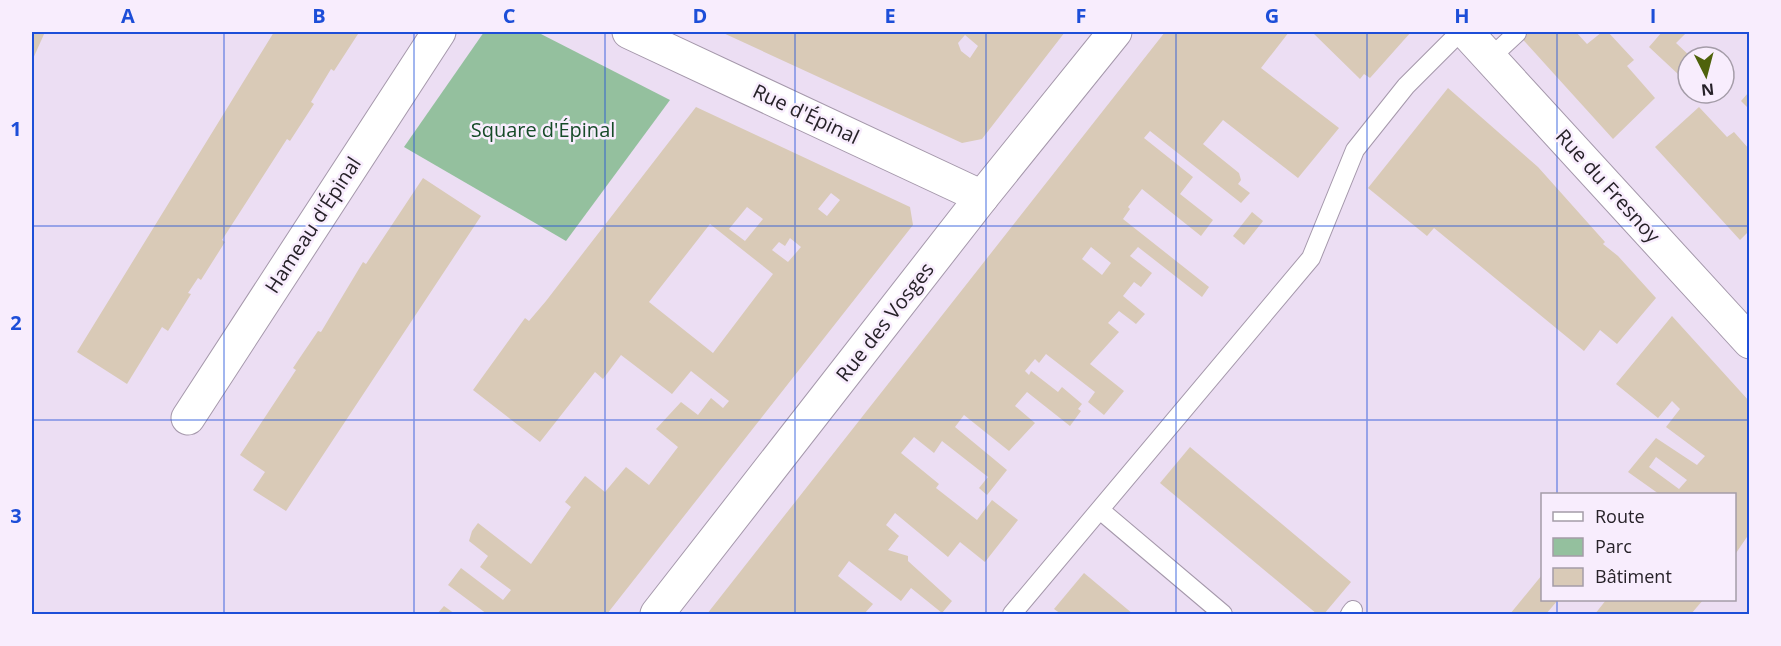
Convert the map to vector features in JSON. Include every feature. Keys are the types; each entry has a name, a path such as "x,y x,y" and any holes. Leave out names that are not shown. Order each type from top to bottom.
{"street":[{"name":"Hameau d'Épinal","path":"188,418 439,32"},
{"name":"Rue d'Épinal","path":"629,32 982,197"},
{"name":"Rue des Vosges","path":"657,615 982,197 1115,32"},
{"name":"Rue du Fresnoy","path":"1466,32 1749,342"}],"lane":[{"path":"1012,615 1311,258 1355,150 1406,86 1460,32"},
{"path":"1490,58 1517,33"},
{"path":"1100,510 1223,615"}],"green space":[{"name":"Square d'Épinal","path":"484,32 537,32 670,100 566,241 404,147"}],"building":[{"path":"32,32 45,32 32,61"},
{"path":"274,32 355,32 358,34 334,71 331,69 311,102 314,104 290,141 287,139 222,240 225,242 201,280 198,278 188,293 191,294 168,331 162,327 127,384 77,352"},
{"path":"721,32 1065,32 982,139 962,143","holes":["965,35 978,46 970,58 961,51 958,43"]},
{"path":"1165,32 1289,32 1261,68 1339,128 1298,178 1223,120 1203,144 1239,173 1241,180 1238,184 1250,193 1241,203 1150,131 1144,138 1193,177 1180,194 1213,220 1201,236 1142,189 1128,207 1130,209 1123,219 1209,287 1202,297 1138,247 1130,256 1152,273 1141,287 1134,282 1123,296 1145,314 1136,324 1119,311 1108,323 1119,332 1090,364 1124,391 1104,415 1088,402 1095,392 1046,354 1039,363 1035,359 1025,371 1029,375 1031,371 1058,392 1062,387 1082,404 1078,409 1081,411 1070,426 1027,392 1015,406 1035,423 1009,451 964,415 955,427 1007,470 987,495 979,488 988,477 942,441 934,453 914,437 901,453 939,484 936,488 977,520 992,500 1018,520 985,562 960,542 948,557 895,513 886,525 899,536 888,550 908,556 908,561 952,601 942,613 911,588 901,601 849,561 838,576 873,604 864,614 707,614","holes":["1091,247 1111,263 1102,275 1082,259"]},
{"path":"1312,32 1411,32 1370,78 1364,74 1360,79"},
{"path":"1516,32 1576,32 1587,44 1602,32 1608,32 1634,60 1627,66 1655,98 1613,139"},
{"path":"1662,32 1687,32 1676,43 1678,45 1676,45 1676,72 1649,47"},
{"path":"1448,88 1538,167 1605,242 1603,244 1618,256 1656,298 1617,344 1600,330 1584,351 1434,228 1427,236 1368,188"},
{"path":"1749,92 1749,109 1741,101"},
{"path":"696,107 910,207 913,225 607,614 487,614 448,585 461,568 503,600 511,590 480,567 488,556 469,541 478,523 531,564 571,507 565,502 585,476 605,492 626,467 649,485 678,447 656,429 681,402 698,415 711,398 723,408 729,401 691,371 672,394 621,355 603,379 595,372 540,442 473,390 525,318 529,321","holes":["831,193 840,200 827,216 818,209","747,207 763,219 745,241 729,229","710,224 773,274 713,353 649,302","790,238 801,247 788,262 772,250 779,242 785,246"]},
{"path":"1699,107 1727,137 1734,132 1749,149 1749,231 1740,240 1655,147"},
{"path":"423,178 481,216 286,511 253,490 265,472 240,455 296,370 293,368 318,331 321,332 363,262 366,264"},
{"path":"1252,212 1263,221 1244,245 1233,236"},
{"path":"1672,316 1749,401 1749,534 1736,553 1736,493 1658,493 1628,472 1656,438 1697,465 1705,456 1666,427 1680,409 1672,401 1658,418 1616,384","holes":["1656,457 1687,480 1679,489 1649,467"]},
{"path":"1190,447 1351,582 1324,614 1317,614 1160,483"},
{"path":"1084,573 1133,614 1061,614 1054,609"},
{"path":"1541,576 1541,601 1557,601 1546,614 1510,614"},
{"path":"1605,601 1702,601 1691,614 1595,614"},
{"path":"444,606 455,614 437,614"}]}
